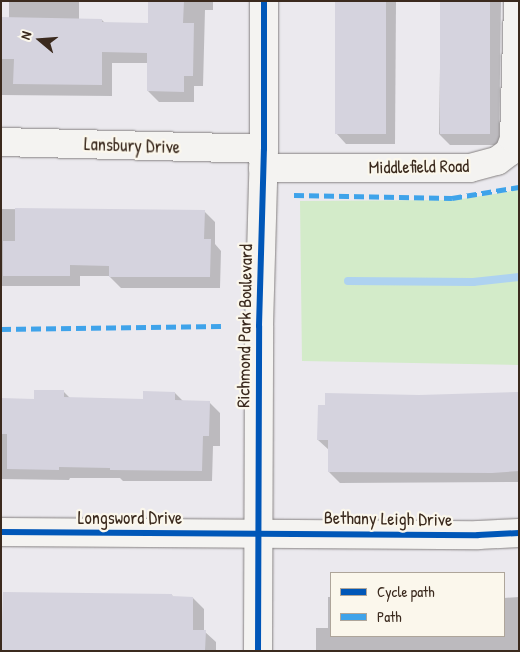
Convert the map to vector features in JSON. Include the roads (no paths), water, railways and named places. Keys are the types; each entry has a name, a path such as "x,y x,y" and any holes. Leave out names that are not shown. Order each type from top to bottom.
{"street":[{"name":"Richmond Park Boulevard","path":"258,651 264,1"},
{"name":"Middlefield Road","path":"263,159 470,168 497,161 509,152 514,139 518,1"},
{"name":"Lansbury Drive","path":"1,142 263,159"},
{"name":"Longsword Drive","path":"1,532 258,532"},
{"name":"Bethany Leigh Drive","path":"258,532 478,535 519,533"}],"waterway":[{"path":"348,281 473,282 519,277"}]}
